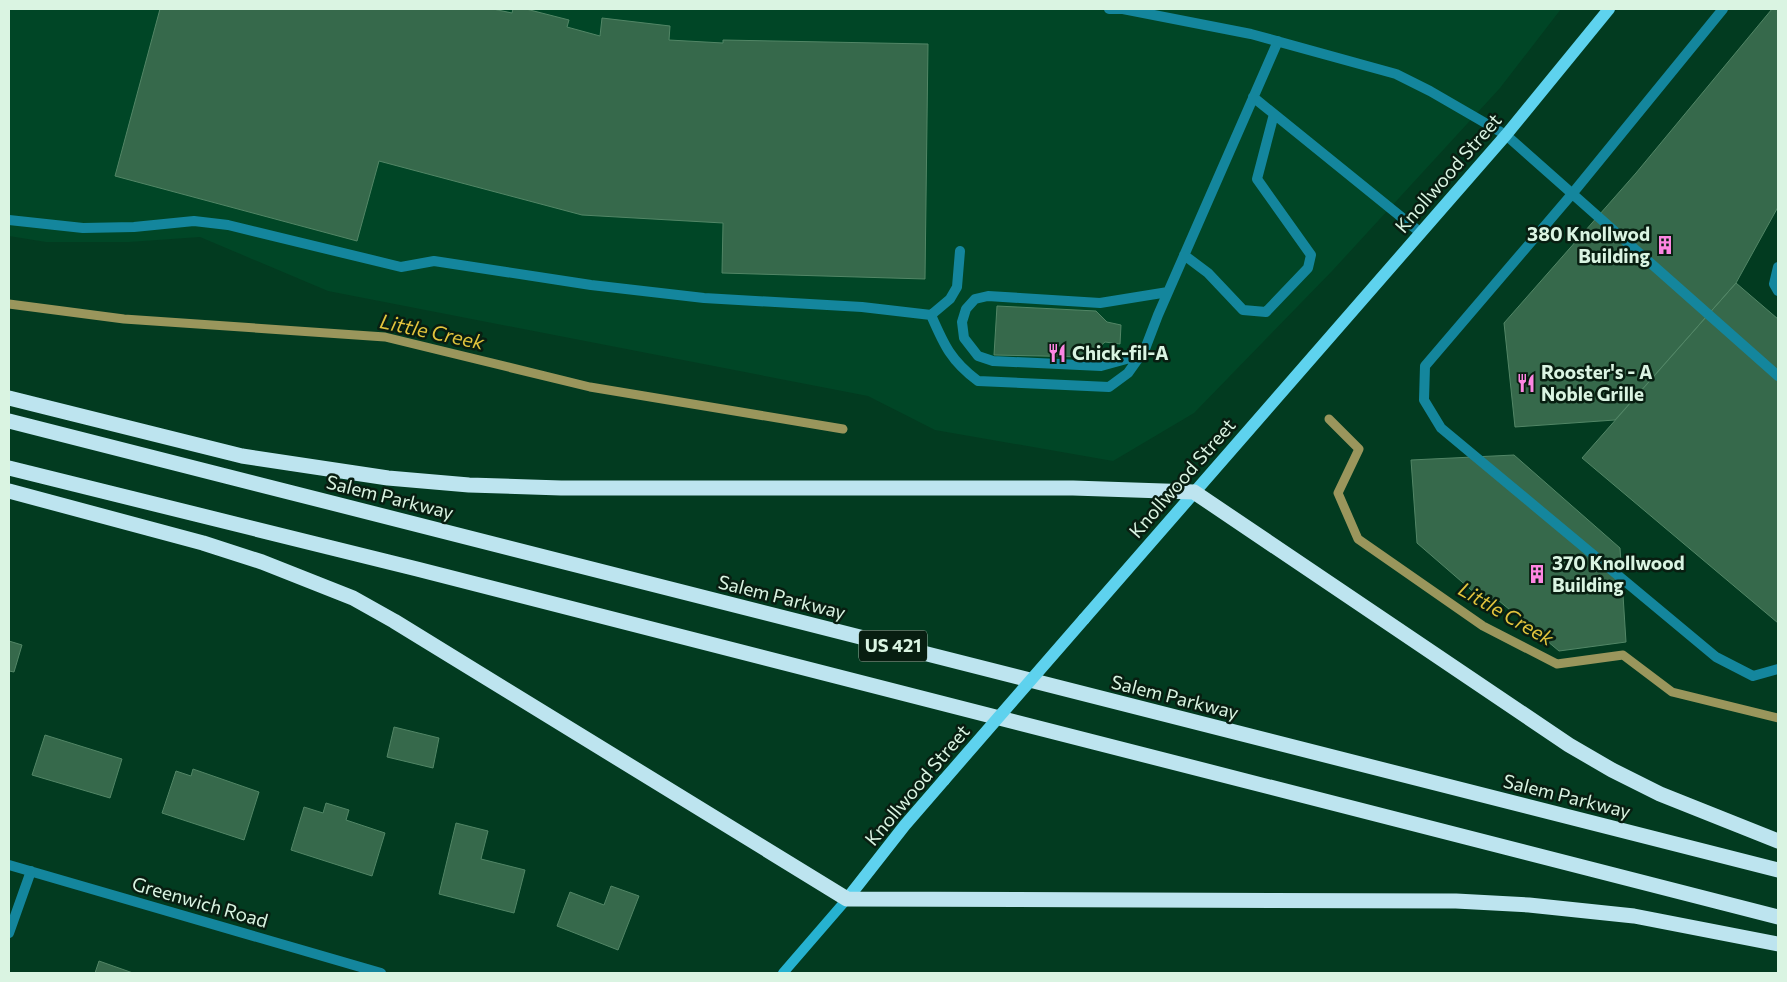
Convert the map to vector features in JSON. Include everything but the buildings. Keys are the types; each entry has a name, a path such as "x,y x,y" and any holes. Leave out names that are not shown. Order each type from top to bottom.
{"highway":[{"path":"9,398 242,456 388,478 469,485 571,488 1073,488 1194,492 1562,740 1605,766 1660,794 1778,841"},
{"name":"Salem Parkway","path":"9,420 1778,870"},
{"name":"US 421","path":"9,468 417,569 1778,917"},
{"path":"9,491 228,551 354,598 847,899 1456,901 1520,904 1634,916 1778,944"}],"main road":[{"name":"Knollwood Street","path":"783,973 847,899 905,825 1506,135 1610,9"}],"street":[{"path":"1109,9 1123,9 1251,34 1396,74 1430,91 1506,135 1778,376"},
{"path":"1723,9 1572,194 1425,366 1424,400 1441,428 1716,657 1753,676 1778,669"},
{"path":"931,315 945,347 962,369 978,381 1109,386 1128,374 1145,349 1158,315 1278,41"},
{"path":"1253,97 1421,233"},
{"path":"1184,255 1208,272 1243,310 1266,312 1308,268 1311,255 1257,179 1274,114"},
{"path":"9,220 83,228 134,227 194,221 228,225 401,267 434,262 591,285 704,298 862,307 931,315 950,299 957,287 960,251"},
{"path":"1778,267 1774,284 1778,291"},
{"path":"1141,355 1101,366 994,360 978,356 964,338 962,322 966,308 975,299 988,296 1100,303 1168,292"},
{"name":"Greenwich Road","path":"9,865 381,973"},
{"path":"9,933 30,871"}],"shaded area":[{"path":"9,9 1561,9 1500,88 1333,270 1194,413 1113,461 935,430 868,396 328,291 200,237 129,242 46,242 9,236"}],"waterway":[{"name":"Little Creek","path":"9,304 124,319 385,337 590,387 843,429"},
{"name":"Little Creek","path":"1329,419 1359,449 1338,493 1358,539 1483,626 1557,664 1623,655 1672,692 1778,718"}],"place":[{"name":"380 Knollwod Building","path":"1665,245"},
{"name":"Chick-fil-A","path":"1057,353"},
{"name":"Rooster's - A Noble Grille","path":"1526,383"},
{"name":"370 Knollwood Building","path":"1537,574"}]}
